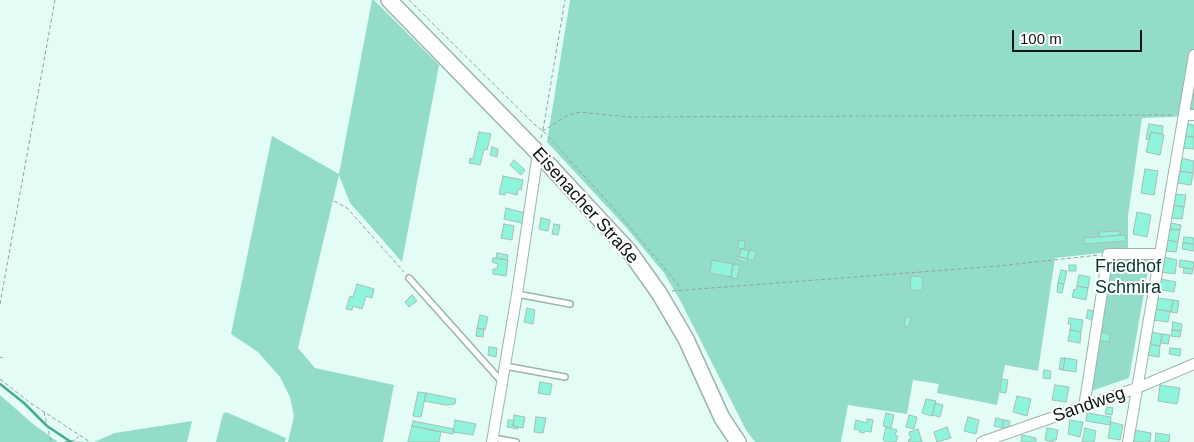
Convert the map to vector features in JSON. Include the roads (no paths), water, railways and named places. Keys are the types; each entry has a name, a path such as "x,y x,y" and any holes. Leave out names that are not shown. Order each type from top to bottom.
{"main road":[{"name":"Eisenacher Straße","path":"389,0 538,153 629,251 659,294 686,339 722,418 738,442"}],"street":[{"path":"1128,442 1160,254 1189,115 1194,55"},
{"path":"492,440 517,294 538,153"},
{"path":"1084,407 1108,254 1160,254"},
{"name":"Sandweg","path":"982,442 1137,388 1194,364"}],"lane":[{"path":"409,278 502,382"},
{"path":"517,294 570,304"},
{"path":"504,366 566,377"},
{"path":"492,440 516,442"}],"waterway":[{"path":"0,384 24,403 47,426 71,442"}],"park label":[{"name":"Friedhof Schmira","path":"1128,277"}]}
